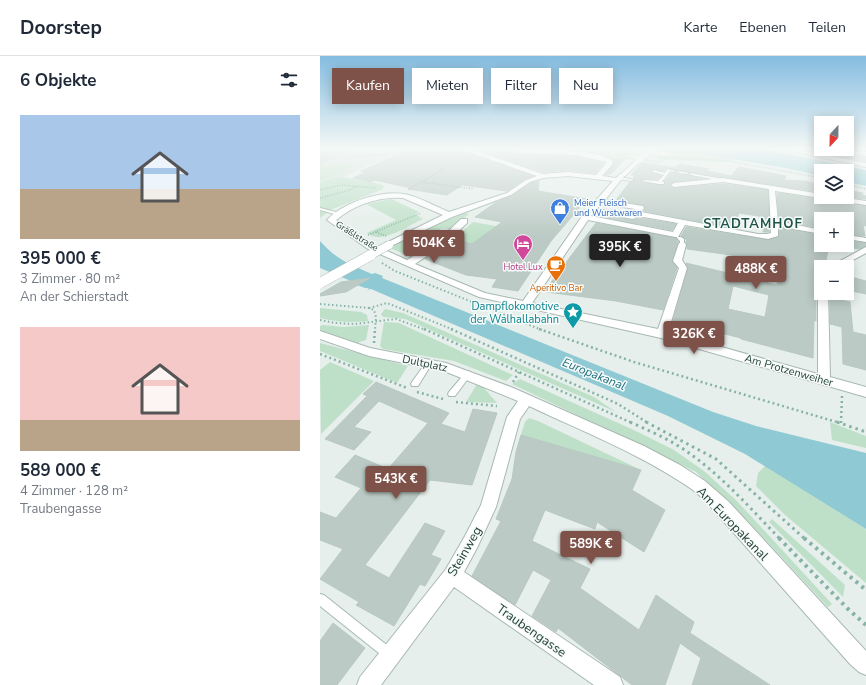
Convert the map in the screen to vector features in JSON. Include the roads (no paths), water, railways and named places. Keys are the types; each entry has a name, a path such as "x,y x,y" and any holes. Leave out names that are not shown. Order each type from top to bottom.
{"street":[{"path":"320,283 389,245 449,215 509,194 528,181 535,178"},
{"path":"526,304 586,217 620,178"},
{"path":"674,185 723,180 814,195"},
{"path":"592,210 683,222 758,236 771,236 775,234 772,189"},
{"name":"Gräßlstraße","path":"449,215 396,194 383,196 346,209 331,220 371,247 408,264 482,295 526,304"},
{"path":"600,201 640,208 627,225"},
{"path":"854,201 866,203"},
{"path":"586,217 627,225 678,238"},
{"path":"408,264 442,240 464,221"},
{"path":"662,334 683,268 677,261 678,238 683,222"},
{"path":"775,223 814,231"},
{"path":"854,238 866,240"},
{"path":"847,260 866,250"},
{"path":"824,300 824,380"},
{"name":"Am Protzenweiher","path":"526,304 662,334 866,392"},
{"name":"Dultplatz","path":"320,335 369,352 446,366 527,399"},
{"name":"Steinweg","path":"368,685 452,576 471,542 488,507 514,417 527,399"},
{"name":"Am Europakanal","path":"527,399 639,451 675,470 700,486 723,508 857,657 866,665"},
{"name":"Traubengasse","path":"452,576 612,685"}],"lane":[{"path":"622,178 632,180"},
{"path":"644,181 661,183 664,178"},
{"path":"715,178 723,180"},
{"path":"320,210 338,214"},
{"path":"415,384 429,363"},
{"path":"452,394 468,374"},
{"path":"320,599 390,655"}],"water":[{"path":"854,178 866,178 866,186 854,183"},
{"name":"Europakanal","path":"320,241 338,257 372,274 375,273 383,276 382,278 713,412 756,426 866,453 866,529 745,454 668,416 371,289 367,290 369,288 357,285 358,284 320,268"}],"place":[{"name":"Meier Fleisch und Wurstwaren","path":"560,225"},
{"name":"Hotel Lux","path":"523,261"},
{"name":"Aperitivo Bar","path":"556,282"},
{"name":"Dampflokomotive der Walhallabahn","path":"573,329"}],"district":[{"name":"STADTAMHOF","path":"753,223"}]}
